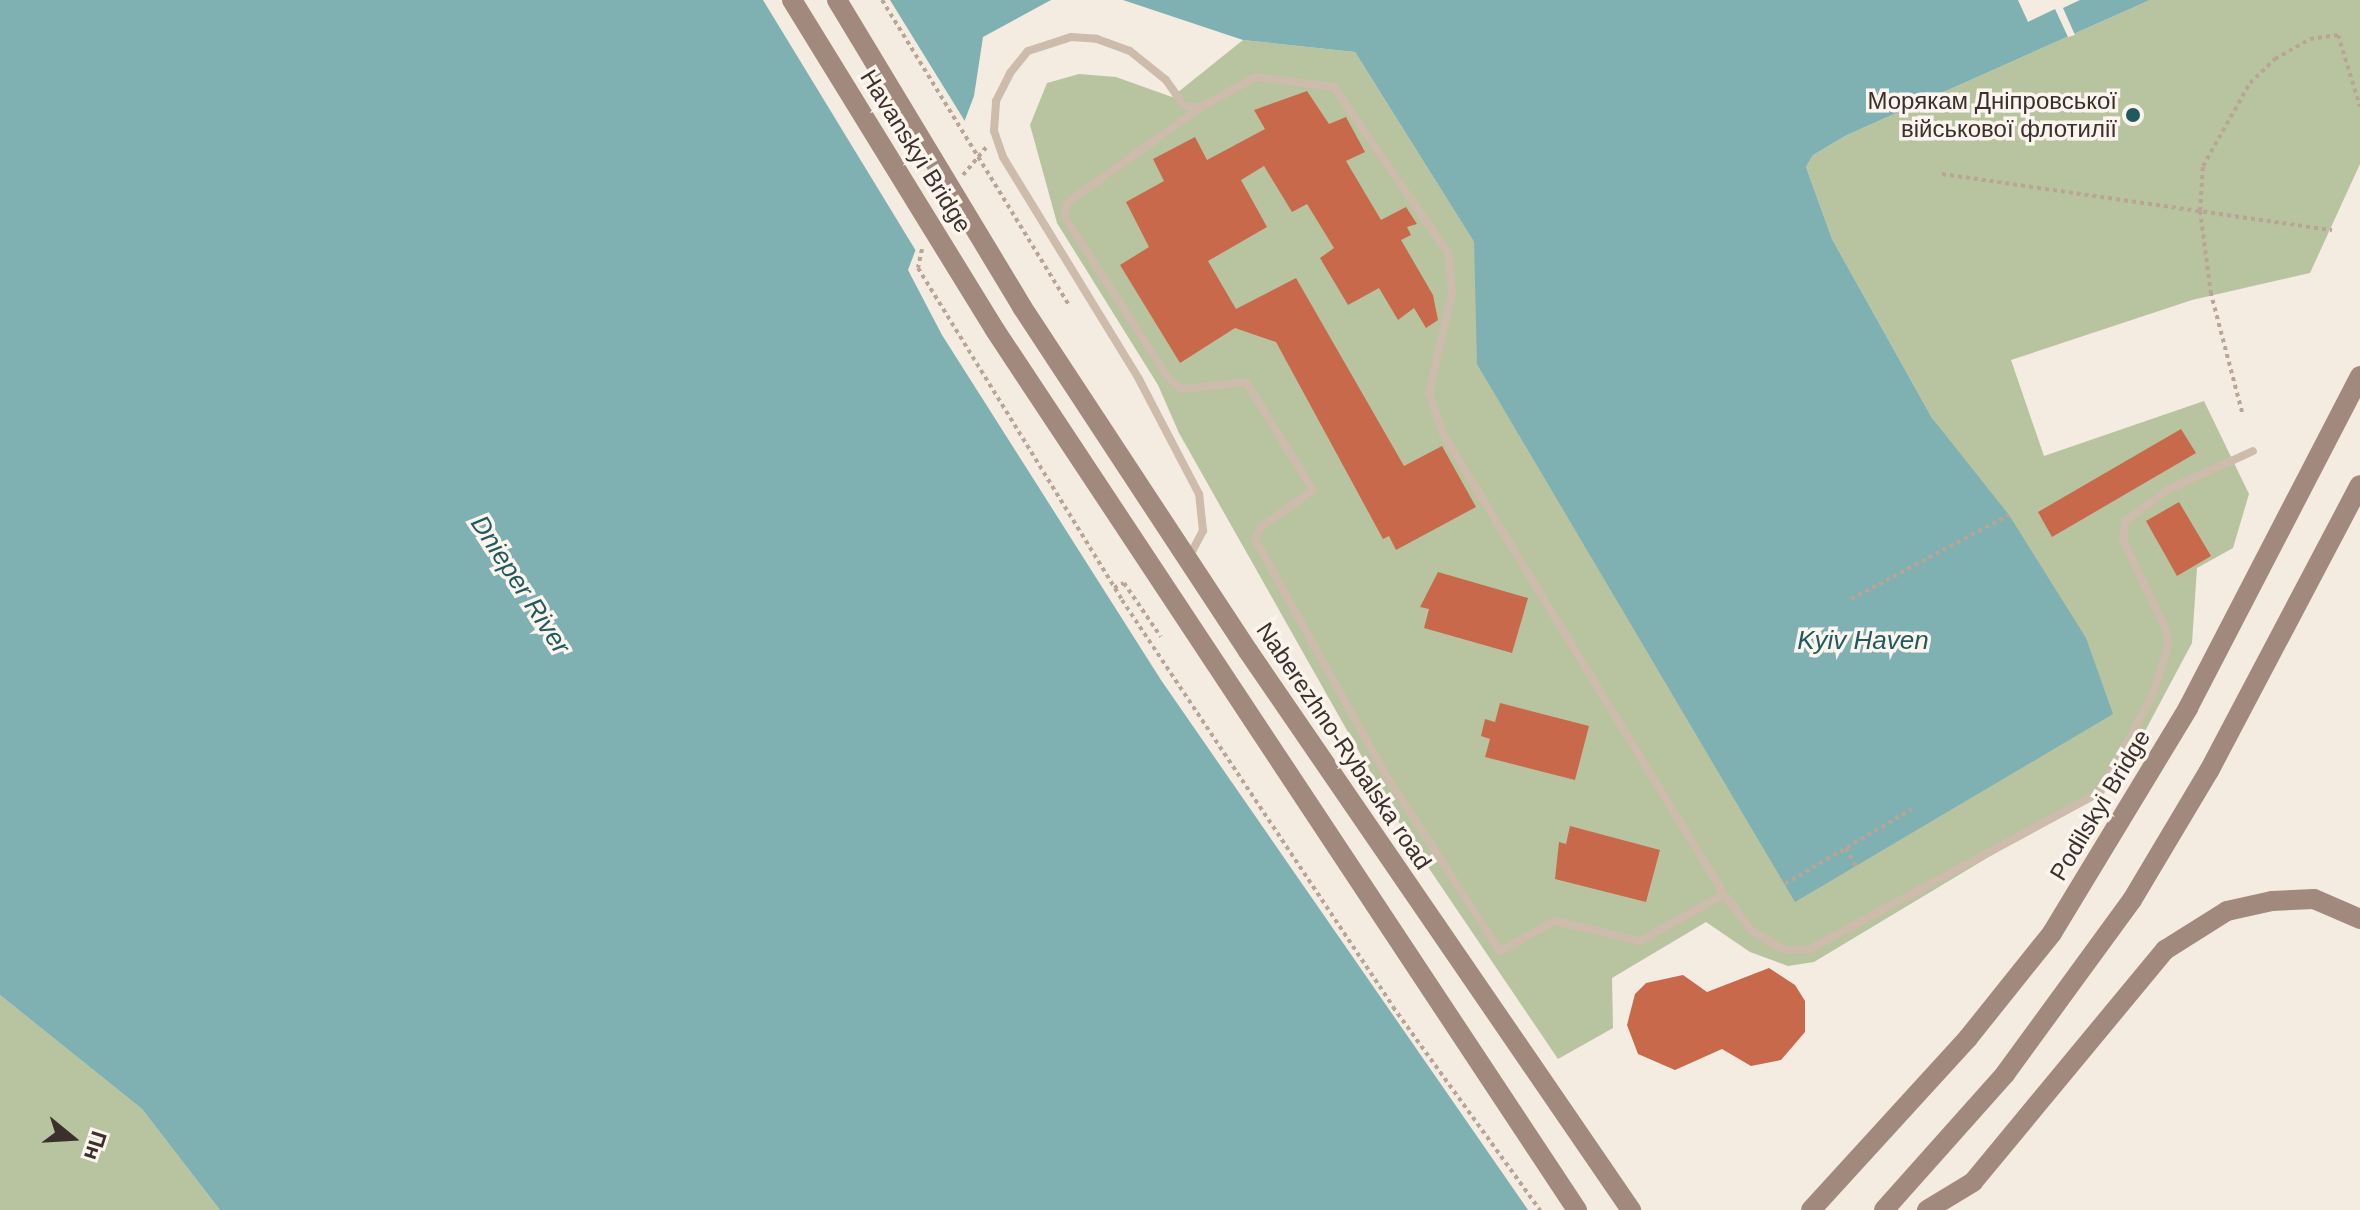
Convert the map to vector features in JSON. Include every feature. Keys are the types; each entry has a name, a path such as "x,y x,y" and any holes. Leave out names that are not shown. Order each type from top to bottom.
{"main road":[{"name":"Havanskyi Bridge","path":"792,0 995,330 1577,1210"},
{"name":"Havanskyi Bridge","path":"837,0 1022,307"},
{"name":"Naberezhno-Rybalska road","path":"1022,307 1188,559 1631,1210"},
{"name":"Podilskyi Bridge","path":"1811,1210 1968,1038 2052,933 2188,708 2360,376"},
{"path":"1884,1210 2005,1074 2132,900 2209,771 2360,485"},
{"path":"1927,1210 1973,1182 2165,950 2227,911 2272,901 2314,899 2360,919"}],"lane":[{"path":"1188,559 1203,531 1199,494 1147,392 1003,157 994,117 1000,92 1028,51 1071,37 1097,39 1130,51 1166,80 1184,106 1201,107"},
{"path":"1724,894 1640,941 1555,921 1500,951 1384,772 1255,539 1261,527 1313,490 1246,382 1182,389 1169,379 1064,216 1067,203 1201,107 1256,77 1334,87 1448,253 1452,292 1429,393 1443,434 1724,894 1762,939 1785,950 1810,949 2100,792 2153,694 2168,646 2166,630 2123,540 2125,521 2169,489 2253,451"}],"path":[{"path":"882,0 1069,305"},
{"path":"2242,412 2211,294 2200,211 2203,166 2221,124 2275,59 2310,39 2338,35 2360,107"},
{"path":"1942,174 2332,230"},
{"path":"918,257 926,282 1114,588 1393,1007 1540,1210"},
{"path":"1851,599 2009,515"},
{"path":"1114,588 1124,583 1161,637"},
{"path":"1785,884 1912,809"},
{"path":"1846,848 1856,867"}],"green space":[{"path":"2150,0 2360,0 2360,164 2310,273 2192,300 2011,360 2044,456 2204,401 2249,494 2233,548 2197,568 2192,643 2120,778 1814,962 1788,966 1750,952 1706,922 1612,978 1613,1028 1558,1059 1405,833 1179,433 1158,385 1057,223 1030,125 1047,83 1079,74 1116,77 1172,97 1243,40 1355,52 1474,242 1477,282 1988,495 1932,418 1832,239 1806,167 1813,155 1847,135"},
{"path":"0,995 142,1109 220,1210 0,1210"}],"water":[{"name":"Dnieper River","path":"0,0 1051,0 983,37 974,96 908,270 942,335 1161,680 1528,1210 220,1210 142,1109 0,995"},
{"name":"Kyiv Haven","path":"1123,0 2150,0 1847,135 1813,155 1806,167 1832,239 1932,418 2009,515 2086,638 2113,714 1795,902 1477,364 1474,242 1355,52 1243,40"}],"pier":[{"path":"763,0 890,0 966,123 916,251"},
{"path":"2018,0 2080,0 2063,8 2075,35 2068,37 2055,9 2028,22"}],"building":[{"path":"1307,91 1329,124 1346,117 1365,152 1346,161 1381,220 1406,207 1417,224 1407,227 1411,235 1401,240 1433,295 1438,320 1426,328 1414,308 1398,320 1379,288 1348,305 1320,258 1334,248 1307,204 1292,212 1264,166 1241,180 1267,227 1208,261 1236,309 1296,278 1404,466 1442,446 1476,507 1396,550 1389,536 1383,539 1276,342 1235,328 1180,363 1120,265 1149,247 1126,202 1164,181 1153,159 1195,137 1207,160 1265,129 1254,110"},
{"path":"2181,429 2196,453 2052,537 2038,512"},
{"path":"2179,502 2211,556 2177,576 2146,521"},
{"path":"1438,572 1528,598 1512,653 1424,628 1429,609 1420,607"},
{"path":"1500,703 1589,726 1575,780 1485,757 1490,739 1481,736 1485,719 1495,722"},
{"path":"1570,826 1660,850 1646,902 1555,879 1559,842 1566,844"},
{"path":"1769,968 1795,985 1805,1001 1805,1032 1781,1060 1751,1066 1722,1049 1675,1070 1638,1054 1627,1025 1635,994 1646,983 1683,975 1707,992"}],"place":[{"name":"Морякам Дніпровської військової флотилії","path":"2133,115"}]}
